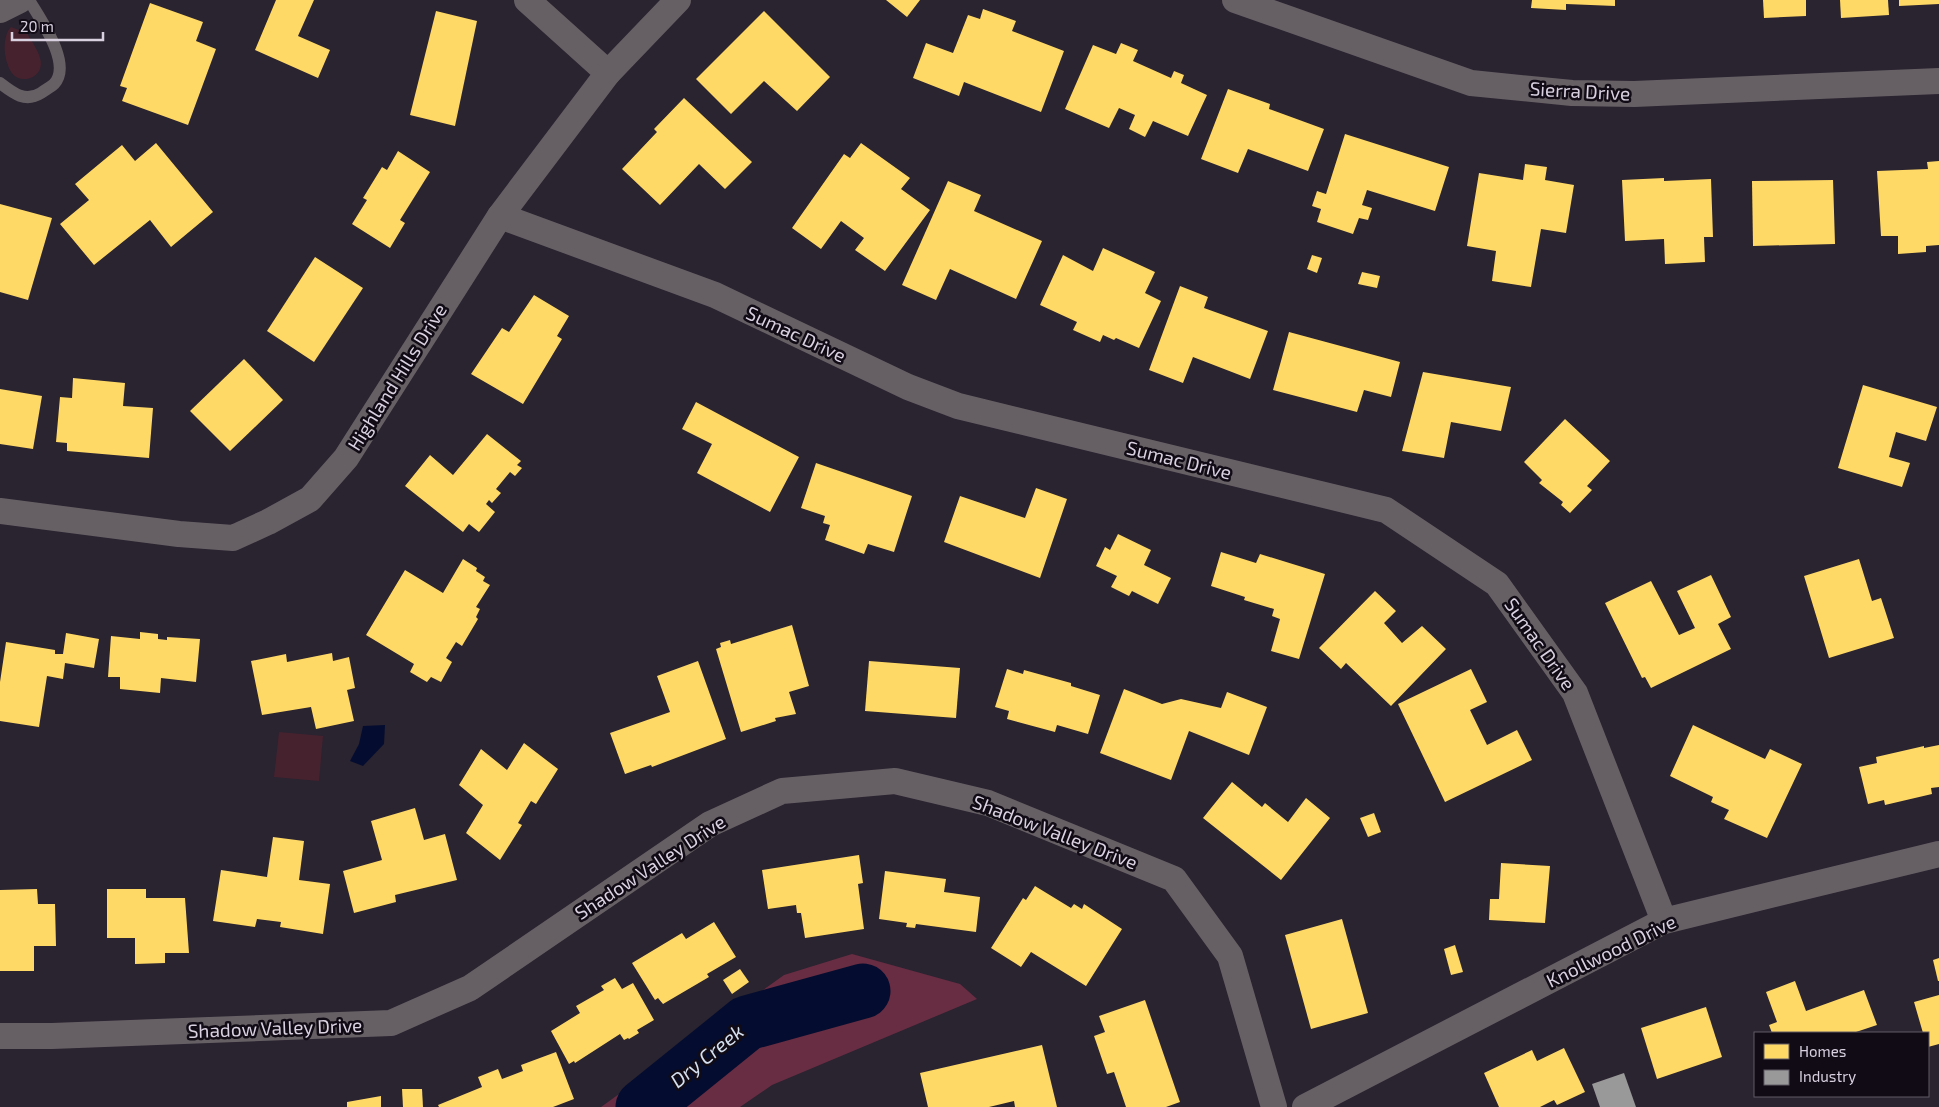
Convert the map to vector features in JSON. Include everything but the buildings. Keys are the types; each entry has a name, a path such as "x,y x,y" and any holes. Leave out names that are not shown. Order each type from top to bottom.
{"street":[{"path":"0,10 20,0"},
{"path":"526,0 608,73"},
{"name":"Highland Hills Drive","path":"0,511 179,534 233,538 268,522 310,499 346,458 500,216 608,73 678,0"},
{"name":"Sierra Drive","path":"1235,0 1471,83 1572,93 1634,94 1939,81"},
{"name":"Sumac Drive","path":"500,216 715,295 908,387 958,406 1386,510 1497,584 1575,693 1664,921"},
{"name":"Shadow Valley Drive","path":"0,1036 52,1036 391,1023 470,988 710,824 782,791 895,781 988,803 1174,879 1230,956 1274,1107"},
{"name":"Knollwood Drive","path":"1305,1107 1664,921 1939,854"}],"lane":[{"path":"0,84 19,97 36,96 55,83 61,66 56,48 29,0"}],"shaded area":[{"path":"11,27 27,33 37,50 41,67 31,78 18,78 9,69 5,54 5,38"},
{"path":"279,732 323,736 319,781 274,777"},
{"path":"852,954 960,984 977,999 772,1085 740,1107 601,1107 784,975"}],"water":[{"path":"385,725 384,744 363,766 350,761 359,744 363,726"}],"waterway":[{"name":"Dry Creek","path":"643,1107 747,1023 863,991"}]}
